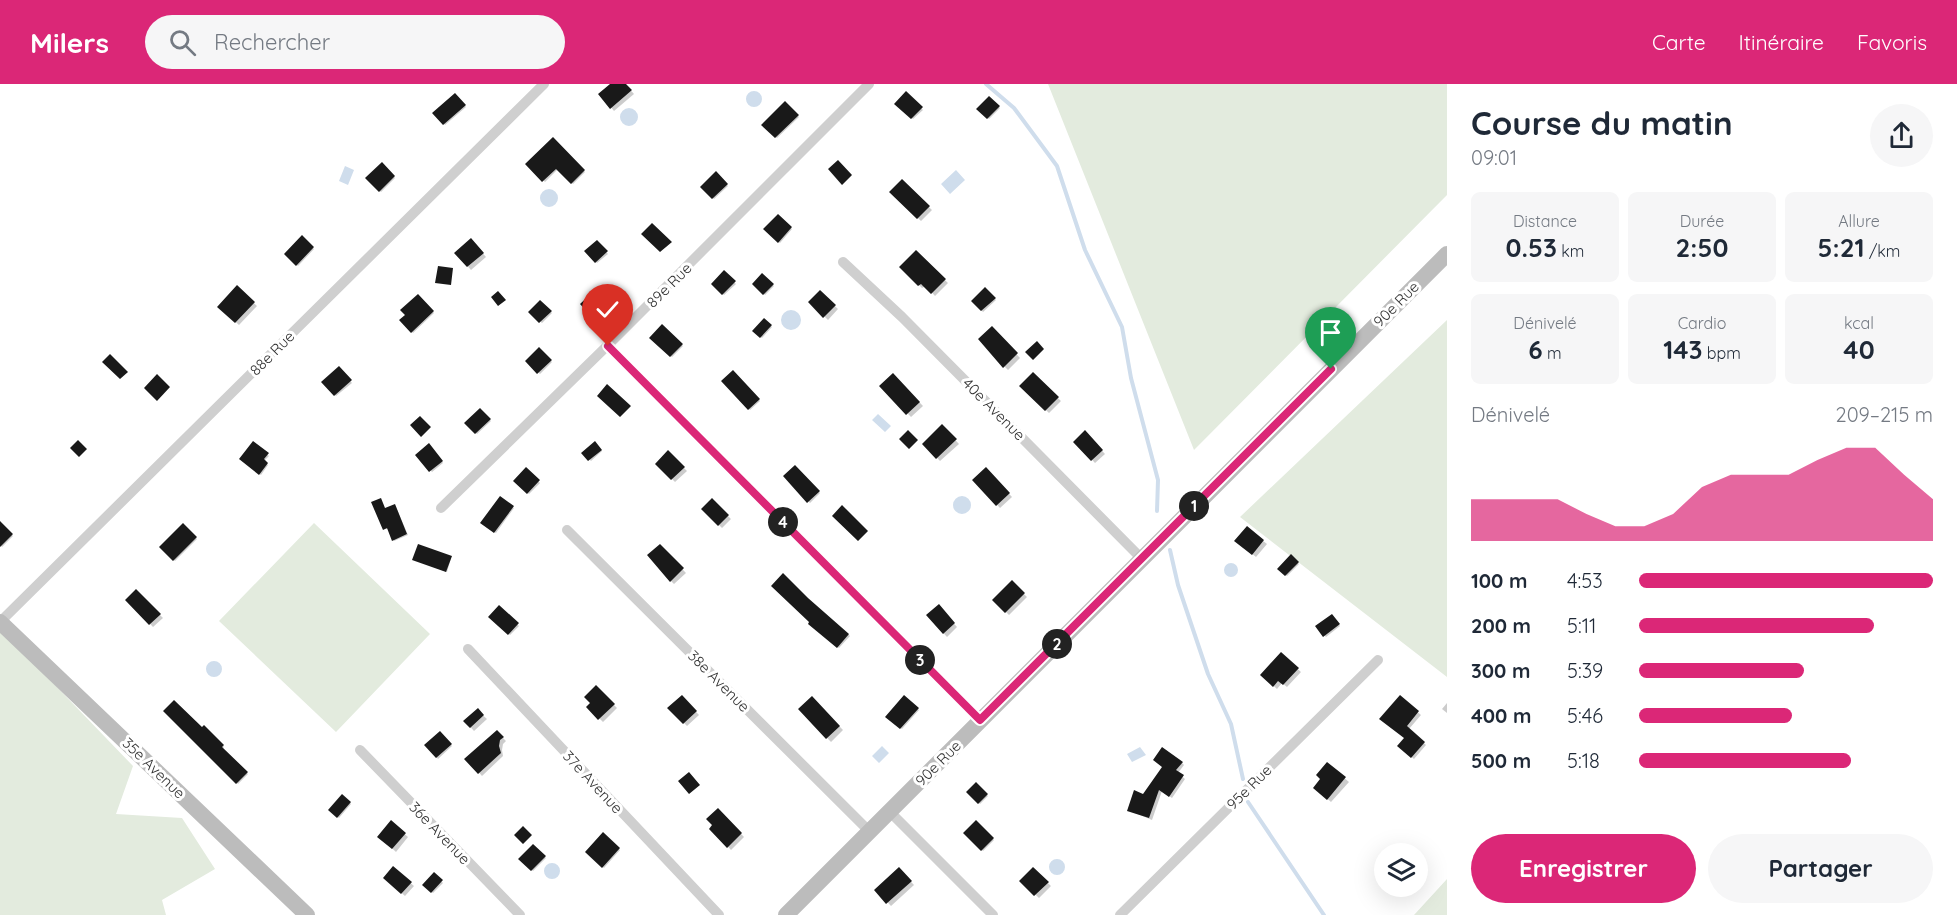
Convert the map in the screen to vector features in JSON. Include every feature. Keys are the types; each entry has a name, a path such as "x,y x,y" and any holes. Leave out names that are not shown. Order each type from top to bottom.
{"street":[{"name":"88e Rue","path":"0,622 544,84"},
{"name":"89e Rue","path":"441,508 608,346 863,86"},
{"name":"90e Rue","path":"786,915 1447,254"},
{"name":"40e Avenue","path":"843,262 902,317 1142,559"},
{"path":"608,346 980,720"},
{"name":"38e Avenue","path":"567,530 870,832"},
{"name":"35e Avenue","path":"0,622 308,915"},
{"name":"37e Avenue","path":"468,650 719,915"},
{"name":"95e Rue","path":"1120,915 1378,660"},
{"name":"36e Avenue","path":"360,750 520,915"},
{"path":"890,812 993,915"}],"shaded area":[{"path":"1048,84 1447,84 1447,195 1194,450"},
{"path":"1447,320 1447,677 1240,517"},
{"path":"314,523 430,634 336,732 219,621"},
{"path":"0,628 133,766 116,814 182,818 215,869 162,900 166,915 0,915"},
{"path":"1447,879 1447,915 1414,915"}],"water":[{"path":"754,91 762,99 754,107 746,99"},
{"path":"629,108 635,111 638,117 635,123 629,126 623,123 620,117 623,111"},
{"path":"345,166 354,170 348,185 339,181"},
{"path":"956,170 965,180 950,194 941,184"},
{"path":"549,189 555,192 558,198 555,204 549,207 543,204 540,198 543,192"},
{"path":"791,310 798,313 801,320 798,327 791,330 784,327 781,320 784,313"},
{"path":"878,414 891,426 885,432 872,420"},
{"path":"962,496 968,499 971,505 968,511 962,514 956,511 953,505 956,499"},
{"path":"1231,563 1236,565 1238,570 1236,575 1231,577 1226,575 1224,570 1226,565"},
{"path":"214,661 222,669 214,677 206,669"},
{"path":"882,746 889,753 879,763 872,756"},
{"path":"1140,747 1146,755 1132,762 1127,754"},
{"path":"1054,859 1060,859 1065,867 1063,873 1054,875 1049,870 1049,864"},
{"path":"552,863 558,865 560,871 558,877 552,879 546,877 544,871 546,865"}],"building":[{"path":"610,84 626,84 632,90 610,109 598,94"},
{"path":"906,91 923,107 911,119 894,104"},
{"path":"455,93 466,105 443,125 432,113"},
{"path":"989,96 1000,106 987,119 976,109"},
{"path":"785,101 799,115 775,138 761,125"},
{"path":"553,137 585,170 571,184 556,169 542,182 525,164"},
{"path":"838,160 852,175 842,185 828,169"},
{"path":"382,162 395,176 379,192 365,178"},
{"path":"716,171 728,184 712,199 700,187"},
{"path":"902,179 930,206 917,219 889,192"},
{"path":"778,214 792,227 778,243 763,229"},
{"path":"652,223 672,242 660,252 641,234"},
{"path":"302,235 314,247 296,266 284,254"},
{"path":"471,238 484,253 467,267 454,253"},
{"path":"597,240 608,251 595,263 584,251"},
{"path":"916,250 946,279 931,294 921,284 918,286 899,267"},
{"path":"438,266 453,268 451,285 435,283"},
{"path":"724,270 736,281 722,295 711,284"},
{"path":"762,273 774,284 763,295 752,284"},
{"path":"237,285 255,302 235,323 217,307"},
{"path":"985,287 996,298 981,311 971,301"},
{"path":"596,289 609,304 593,318 580,304"},
{"path":"820,290 836,305 823,318 808,302"},
{"path":"498,291 506,300 498,306 491,297"},
{"path":"418,294 434,311 411,333 399,320 405,315 400,310"},
{"path":"540,300 552,311 539,323 528,312"},
{"path":"764,318 772,325 760,338 752,331"},
{"path":"662,324 683,344 670,357 649,338"},
{"path":"992,326 1018,353 1003,368 978,339"},
{"path":"1037,341 1044,349 1033,360 1025,352"},
{"path":"539,347 552,360 537,374 525,361"},
{"path":"110,354 128,372 120,379 102,362"},
{"path":"339,366 352,380 334,396 321,382"},
{"path":"733,370 760,399 748,410 721,381"},
{"path":"1033,372 1059,397 1045,411 1019,386"},
{"path":"893,373 920,402 906,415 879,386"},
{"path":"157,374 170,387 157,401 144,388"},
{"path":"607,384 631,406 620,417 597,396"},
{"path":"480,408 491,419 475,434 464,423"},
{"path":"420,416 431,427 421,437 410,425"},
{"path":"942,424 957,439 936,459 922,444"},
{"path":"908,430 918,440 909,449 899,439"},
{"path":"1085,430 1103,450 1091,461 1073,442"},
{"path":"78,440 87,449 79,457 70,448"},
{"path":"253,441 269,453 264,459 268,463 259,475 239,459"},
{"path":"595,441 602,450 588,461 581,453"},
{"path":"429,443 443,461 429,472 415,455"},
{"path":"668,450 685,467 671,480 655,464"},
{"path":"795,465 820,491 807,503 783,476"},
{"path":"526,467 540,480 527,494 513,481"},
{"path":"986,467 1010,493 996,506 972,480"},
{"path":"500,496 514,506 494,533 480,523"},
{"path":"381,498 385,508 395,504 407,534 392,541 387,528 383,530 371,502"},
{"path":"712,498 729,515 718,526 701,509"},
{"path":"842,505 868,531 858,541 832,516"},
{"path":"0,521 13,534 0,547"},
{"path":"183,523 197,537 173,561 159,547"},
{"path":"1247,526 1264,540 1252,555 1234,541"},
{"path":"418,544 452,556 446,572 412,560"},
{"path":"660,544 684,568 670,582 647,555"},
{"path":"1291,554 1299,562 1285,576 1277,569"},
{"path":"783,573 849,634 837,648 808,624 809,622 771,586"},
{"path":"1012,580 1025,593 1005,613 992,600"},
{"path":"136,589 161,614 149,625 125,600"},
{"path":"939,604 955,623 943,634 926,615"},
{"path":"499,605 519,623 508,635 488,617"},
{"path":"1332,614 1340,624 1323,637 1315,626"},
{"path":"1281,652 1299,668 1283,685 1278,681 1273,687 1260,675"},
{"path":"596,685 615,704 598,720 586,707 590,703 584,697"},
{"path":"682,695 697,711 683,724 667,708"},
{"path":"904,695 919,708 900,729 885,717"},
{"path":"1400,695 1419,711 1407,726 1425,742 1411,758 1397,746 1404,738 1379,719"},
{"path":"812,696 840,726 826,739 798,709"},
{"path":"174,700 202,727 204,725 224,745 222,747 248,772 236,784 163,711"},
{"path":"478,708 484,715 470,728 463,721"},
{"path":"497,730 504,737 500,740 501,753 478,774 464,759"},
{"path":"440,731 452,744 436,758 424,745"},
{"path":"1162,747 1183,762 1176,770 1184,775 1169,797 1159,790 1149,818 1127,811 1134,790 1143,794 1162,767 1153,760"},
{"path":"1327,762 1346,777 1327,800 1313,788 1320,779 1316,775"},
{"path":"689,772 700,785 689,794 678,781"},
{"path":"976,782 988,794 978,804 966,792"},
{"path":"342,794 351,802 337,818 328,810"},
{"path":"718,808 742,833 727,848 709,829 712,825 706,819"},
{"path":"391,820 406,833 392,849 377,837"},
{"path":"976,820 994,838 981,851 963,833"},
{"path":"523,826 532,835 523,844 514,835"},
{"path":"603,832 620,848 602,868 585,852"},
{"path":"533,844 546,856 531,871 518,859"},
{"path":"393,866 412,882 401,894 383,878"},
{"path":"899,867 912,881 886,904 874,890"},
{"path":"1033,867 1049,882 1034,896 1019,881"},
{"path":"434,872 443,880 431,893 422,885"}],"waterway":[{"path":"986,84 1014,108 1057,166 1085,250 1122,327 1131,378 1158,480 1157,511"},
{"path":"1170,550 1178,585 1208,674 1231,724 1243,779"},
{"path":"1248,802 1324,915"}],"route":[{"path":"608,346 980,720 1331,369"}]}
